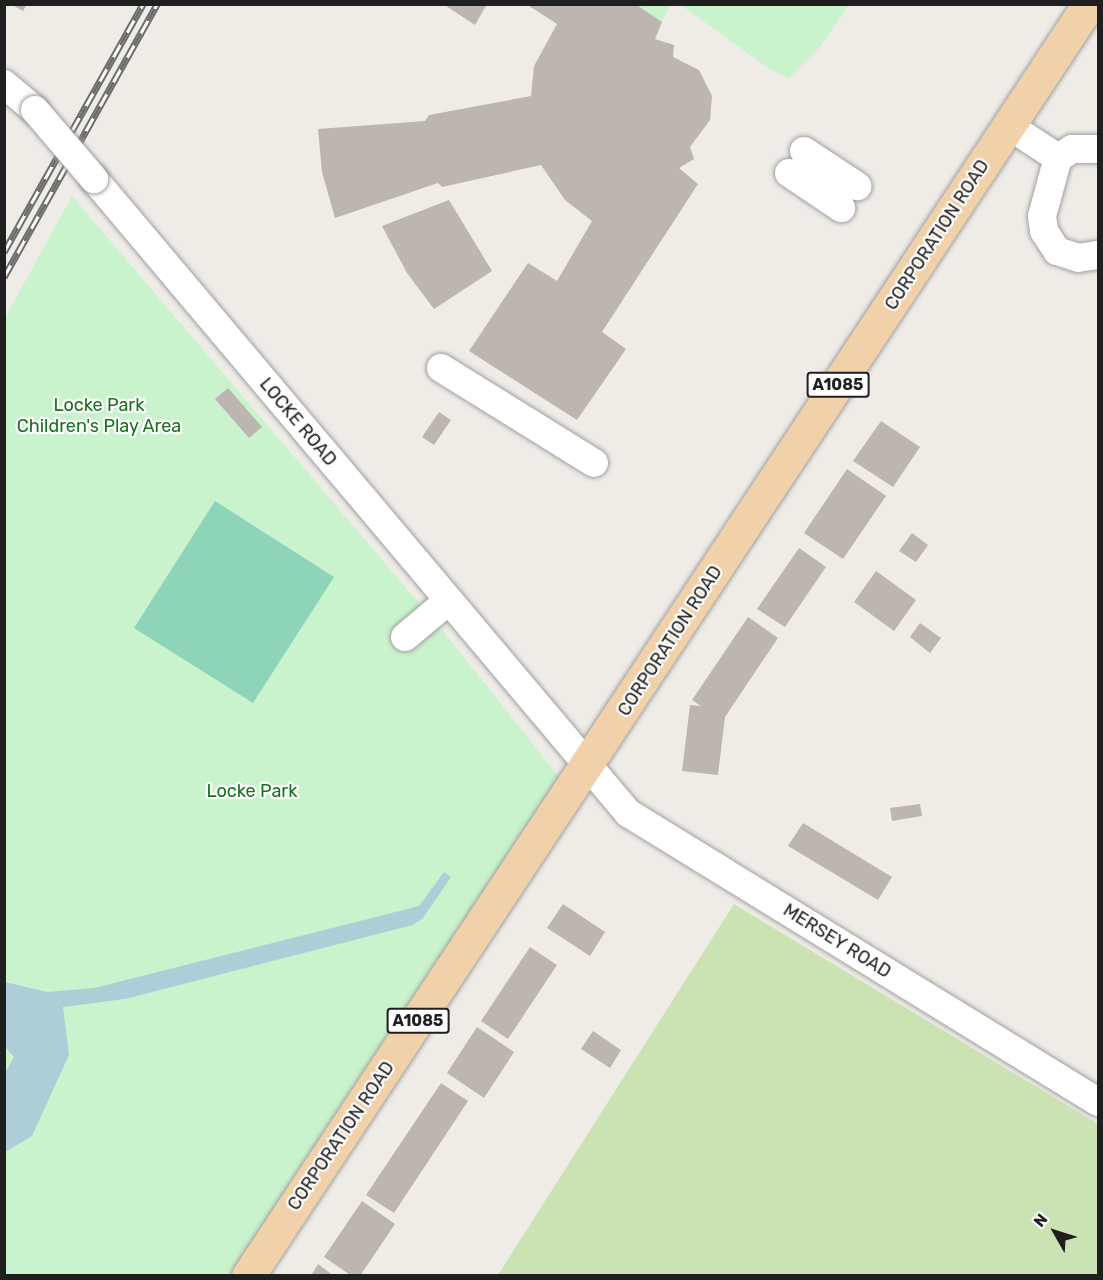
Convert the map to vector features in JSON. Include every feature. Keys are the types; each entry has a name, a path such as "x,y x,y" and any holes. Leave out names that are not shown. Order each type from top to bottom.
{"main road":[{"name":"CORPORATION ROAD","path":"248,1275 1089,4"}],"street":[{"name":"LOCKE ROAD","path":"4,84 35,110 587,765"},
{"path":"1009,126 1058,158"},
{"path":"1098,149 1072,148 1058,158 1042,216 1044,231 1049,242 1065,255 1078,258 1098,255"},
{"path":"797,162 849,197"},
{"path":"441,368 594,463"},
{"path":"405,637 448,601"},
{"name":"MERSEY ROAD","path":"587,765 628,813 1098,1102"}],"green space":[{"path":"635,5 670,5 662,22"},
{"path":"681,5 849,5 820,47 789,78 771,70"},
{"name":"Locke Park","path":"72,196 447,636 559,777 229,1275 5,1275 5,318"},
{"path":"215,501 334,577 253,703 134,628"},
{"path":"734,904 1098,1124 1098,1275 498,1275"}],"water":[{"path":"444,872 451,877 423,918 413,925 125,999 63,1007 69,1055 32,1136 5,1152 5,1073 14,1057 5,1047 5,982 47,992 94,988 419,906"}],"building":[{"path":"11,4 27,4 23,11"},
{"path":"443,4 487,4 475,25"},
{"path":"526,4 635,4 662,22 655,39 674,45 673,57 699,70 712,96 710,120 690,147 694,159 679,168 698,184 602,332 626,349 577,420 469,351 528,263 557,281 592,221 565,200 541,165 442,187 438,183 335,218 322,172 318,129 425,121 429,115 531,96 534,66 557,24"},
{"path":"449,200 492,271 434,309 407,273 382,226"},
{"path":"228,388 262,427 249,438 215,399"},
{"path":"439,412 451,420 434,445 422,437"},
{"path":"881,421 920,447 893,487 853,461"},
{"path":"847,469 886,496 843,559 804,533"},
{"path":"912,533 928,545 916,562 899,551"},
{"path":"799,548 826,567 785,627 757,609"},
{"path":"876,571 916,600 894,631 854,602"},
{"path":"748,617 778,638 725,717 718,775 682,771 690,705 701,706 692,700"},
{"path":"920,623 941,638 930,653 910,637"},
{"path":"920,804 922,816 892,821 890,808"},
{"path":"803,823 892,877 878,900 788,846"},
{"path":"563,904 605,932 590,956 547,928"},
{"path":"530,947 557,965 508,1039 481,1021"},
{"path":"477,1027 514,1052 484,1098 447,1073"},
{"path":"593,1031 621,1050 610,1068 581,1049"},
{"path":"441,1083 468,1101 394,1213 366,1195"},
{"path":"362,1201 395,1224 360,1276 352,1276 324,1257"},
{"path":"318,1264 334,1276 311,1276"}],"railway":[{"path":"4,252 143,4"},
{"path":"4,277 157,4"}],"park label":[{"name":"Locke Park Children's Play Area","path":"99,416"}]}
